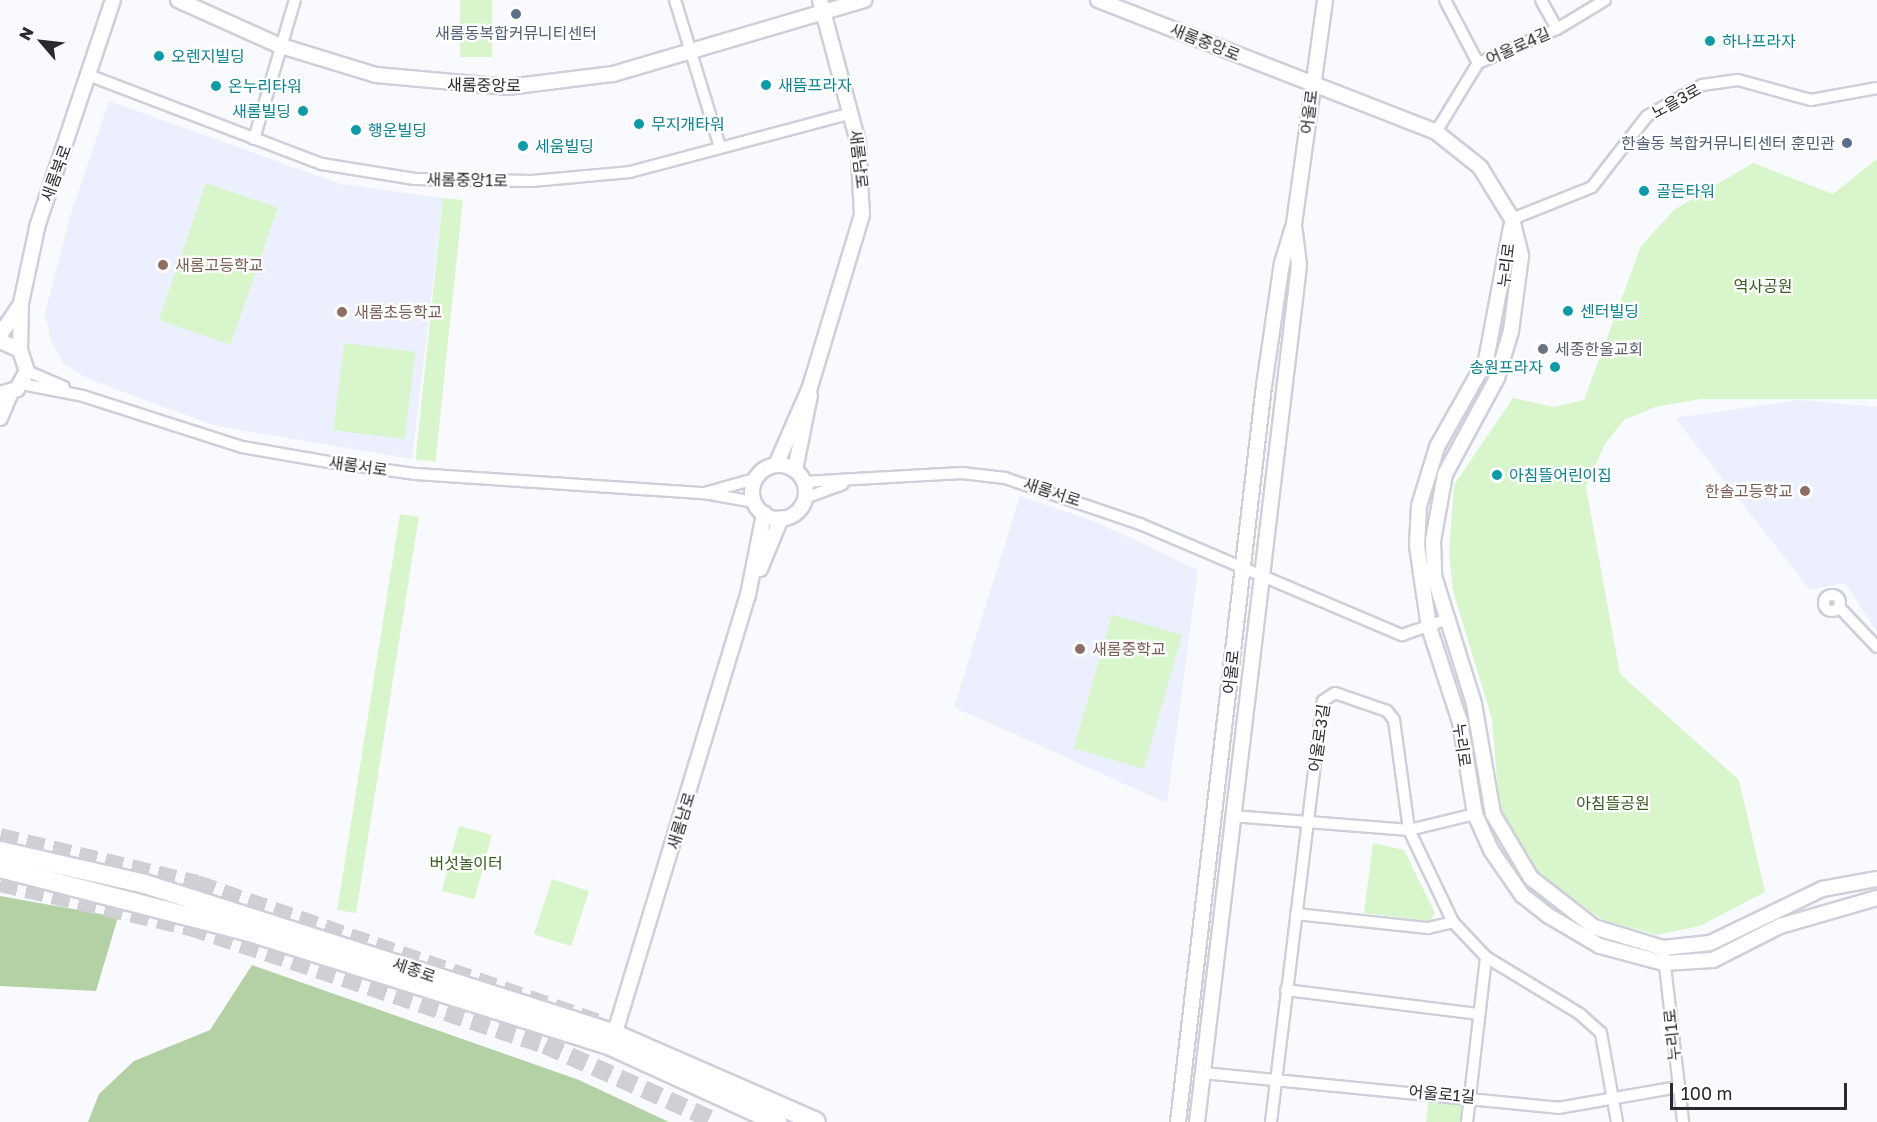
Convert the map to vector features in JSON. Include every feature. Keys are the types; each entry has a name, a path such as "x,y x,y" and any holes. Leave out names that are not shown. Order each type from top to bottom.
{"main road":[{"name":"세종로","path":"0,851 145,884 613,1040 816,1122"},
{"name":"세종로","path":"0,868 250,932 520,1022 613,1040 777,1122"}],"street":[{"name":"새롬북로","path":"15,385 20,350 21,303 38,224 91,76 113,0"},
{"name":"새롬중앙로","path":"178,0 278,45 376,75 508,87 613,74 822,6 864,0"},
{"path":"254,139 278,45 295,0"},
{"path":"675,0 720,147"},
{"name":"새롬중앙로","path":"1098,0 1312,85"},
{"name":"어울로","path":"1178,1122 1272,330 1294,224 1325,0"},
{"name":"어울로4길","path":"1445,0 1478,63"},
{"name":"어울로4길","path":"1541,0 1557,29"},
{"name":"어울로4길","path":"1436,132 1478,63 1557,29 1605,0"},
{"name":"새롬남로","path":"776,465 810,387 862,215 864,184 852,113 822,6"},
{"name":"새롬중앙1로","path":"91,76 322,165 464,181 630,172 852,113"},
{"name":"노을3로","path":"1512,219 1592,187 1647,116 1702,85 1738,80 1811,100 1877,88"},
{"name":"누리로","path":"1312,85 1436,132 1480,167 1512,219 1521,256 1511,331 1497,378 1445,474 1436,510 1434,576 1445,620 1474,704 1493,814 1516,859 1545,894 1594,927 1663,948 1710,943 1822,890 1877,879"},
{"name":"누리로","path":"1512,219 1486,360 1437,447 1419,506 1418,572 1429,627 1453,689 1475,814 1500,864 1533,905 1600,946 1664,963 1713,960 1788,923 1877,898"},
{"name":"어울로","path":"1197,1122 1260,577 1299,265 1294,224"},
{"path":"0,335 21,303"},
{"path":"0,341 20,350"},
{"path":"0,418 15,385"},
{"name":"새롬서로","path":"15,385 83,396 232,444 329,462 416,474 704,493"},
{"name":"새롬남로","path":"799,476 810,387"},
{"path":"704,493 755,479 776,465 799,476 849,482"},
{"name":"새롬서로","path":"849,482 962,474 1005,478 1140,524 1243,570 1402,635 1445,620"},
{"path":"799,476 805,498"},
{"path":"754,502 755,479"},
{"path":"704,493 754,502 764,514 781,518 796,512 805,498 849,482"},
{"name":"새롬남로","path":"613,1040 748,596 764,514"},
{"name":"새롬남로","path":"748,596 781,518"},
{"path":"1839,607 1877,647"},
{"name":"어울로3길","path":"1271,1122 1274,1080 1323,701 1335,693 1386,711 1394,720 1408,830 1453,922 1486,957 1593,1023 1608,1050 1617,1122"},
{"path":"1232,816 1308,824 1408,830 1475,814"},
{"path":"1296,914 1428,928 1453,922"},
{"name":"누리1로","path":"1663,948 1683,1122"},
{"path":"1467,1122 1486,957"},
{"path":"1286,990 1479,1014"},
{"name":"어울로1길","path":"1203,1073 1470,1096 1558,1108 1678,1087"}],"shaded area":[{"path":"109,101 341,184 443,198 412,459 216,426 91,380 64,364 51,341 45,313 70,217"},
{"name":"한솔고등학교","path":"1798,400 1877,407 1877,632 1845,583 1810,590 1675,418"},
{"name":"새롬중학교","path":"1020,496 1099,523 1198,570 1167,803 954,707"}],"green space":[{"path":"460,0 492,0 492,57 460,57"},
{"name":"아침뜰공원","path":"1877,159 1877,399 1701,399 1655,407 1624,420 1605,444 1586,487 1620,674 1739,780 1765,892 1700,926 1657,935 1603,920 1540,875 1500,816 1492,719 1453,591 1449,553 1454,485 1513,398 1554,407 1584,400 1641,246 1674,210 1753,163 1833,194"},
{"path":"206,183 278,208 231,345 159,320"},
{"path":"443,198 463,200 435,462 416,460"},
{"path":"344,343 415,352 405,439 333,430"},
{"path":"400,514 419,517 356,913 337,910"},
{"path":"1112,615 1182,635 1144,769 1074,749"},
{"name":"버섯놀이터","path":"459,826 492,835 475,900 442,891"},
{"path":"1373,843 1404,850 1435,913 1430,921 1364,913"},
{"path":"552,879 589,891 571,946 534,934"},
{"path":"0,896 118,917 96,991 0,986"},
{"path":"252,965 579,1080 669,1122 88,1122 99,1094 134,1061 210,1030"},
{"path":"1429,1098 1460,1101 1466,1106 1464,1122 1426,1122"}],"tunnel":[{"path":"0,837 197,884 599,1023"},
{"path":"0,883 190,927 545,1045 717,1122"}],"place":[{"name":"새롬동복합커뮤니티센터","path":"516,14"},
{"name":"하나프라자","path":"1710,41"},
{"name":"오렌지빌딩","path":"159,56"},
{"name":"새뜸프라자","path":"766,85"},
{"name":"온누리타워","path":"216,86"},
{"name":"새롬빌딩","path":"303,111"},
{"name":"무지개타워","path":"639,124"},
{"name":"행운빌딩","path":"356,130"},
{"name":"한솔동 복합커뮤니티센터 훈민관","path":"1847,143"},
{"name":"세움빌딩","path":"523,146"},
{"name":"골든타워","path":"1644,191"},
{"name":"새롬고등학교","path":"163,265"},
{"name":"센터빌딩","path":"1568,311"},
{"name":"새롬초등학교","path":"342,312"},
{"name":"세종한울교회","path":"1543,349"},
{"name":"송원프라자","path":"1555,367"},
{"name":"아침뜰어린이집","path":"1497,475"},
{"name":"한솔고등학교","path":"1805,491"},
{"name":"새롬중학교","path":"1080,649"}],"park label":[{"name":"역사공원","path":"1763,286"}]}
